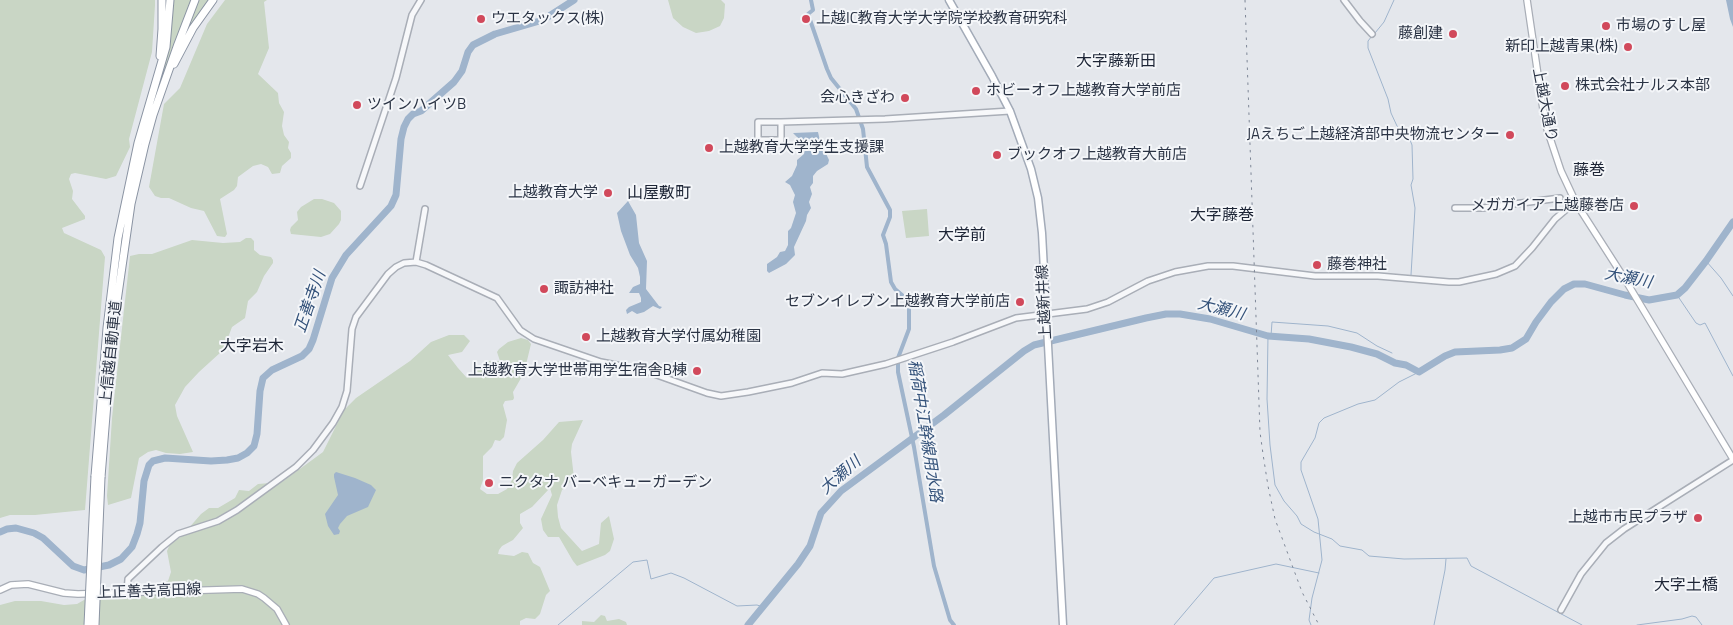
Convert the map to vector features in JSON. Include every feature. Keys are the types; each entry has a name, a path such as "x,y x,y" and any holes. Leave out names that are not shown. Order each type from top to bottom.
{"highway":[{"path":"152,96 161,45 162,0"},
{"path":"152,96 166,47 170,0"},
{"path":"163,86 195,0"},
{"path":"163,86 193,28 213,0"},
{"name":"上信越自動車道","path":"95,625 98,477 125,238 142,153 163,86"},
{"name":"上信越自動車道","path":"88,625 107,328 118,238 133,162 152,96"}],"main road":[{"name":"上越新井線","path":"948,0 1010,110 1029,163 1038,198 1042,233 1063,625"},
{"name":"上越大通り","path":"1527,0 1545,123 1554,154 1576,203 1626,281 1733,459"},
{"name":"上正善寺高田線","path":"0,590 11,585 28,584 78,594 242,589 264,598 277,609 286,625"}],"street":[{"path":"360,186 396,78 412,15 421,0"},
{"path":"1344,0 1360,22 1372,34"},
{"path":"781,122 781,140 758,140 758,122 885,119 1010,110"},
{"path":"1455,208 1483,208 1560,198"},
{"path":"127,592 128,579 178,534 218,521 237,510 296,468 313,450 333,423 342,407 347,392 352,329 356,317 392,270 404,263 416,262 426,265 497,298 520,330 534,339 601,362 642,370 707,393 721,396 792,384 822,373 842,374 886,364 953,342 1016,318 1096,307 1137,286 1160,277 1220,265 1285,271 1315,276 1378,276 1459,282 1470,280 1505,271 1515,266 1555,219 1576,203"},
{"path":"416,262 425,209"},
{"path":"1561,610 1586,565 1615,535 1733,459"}],"green space":[{"path":"0,0 155,0 155,5 152,52 129,139 130,147 116,176 106,179 75,173 71,174 69,179 73,191 72,199 85,216 85,219 62,228 64,233 101,250 105,257 85,510 35,515 10,515 0,518"},
{"path":"173,0 192,0 163,74 170,38"},
{"path":"198,0 209,0 180,43"},
{"path":"225,0 267,0 264,2 269,48 258,74 278,93 279,103 284,112 282,126 284,135 289,142 288,148 291,158 282,166 280,173 272,174 268,167 261,164 253,166 238,177 237,186 234,190 220,199 227,234 225,237 217,236 204,211 191,208 169,198 155,196 149,187 164,104 180,88 207,24"},
{"path":"668,0 721,0 725,4 724,18 720,26 709,31 696,33 683,27 673,18"},
{"path":"314,199 322,199 334,203 341,211 339,224 330,234 321,237 291,234 291,227 298,220 297,212 301,207"},
{"path":"927,209 929,236 906,238 902,211"},
{"path":"246,238 251,238 254,241 254,250 260,255 271,257 273,263 264,276 257,292 248,301 245,318 232,327 221,352 185,387 175,405 177,416 193,452 180,454 156,450 148,452 139,458 131,498 108,505 112,418 130,256 152,254 192,240 223,243 240,242"},
{"path":"449,335 464,335 470,341 462,352 448,355 467,378 489,361 500,361 497,352 508,342 521,338 528,340 531,344 524,373 513,392 514,398 513,400 505,401 503,405 507,420 504,437 500,441 495,440 492,447 483,456 483,480 480,489 487,494 498,494 507,489 517,463 543,440 559,422 583,420 572,444 574,478 562,490 557,505 558,517 561,528 582,551 599,544 601,523 609,516 614,539 610,551 605,555 577,566 559,537 548,537 543,530 541,519 552,495 550,488 532,507 520,514 520,523 523,528 513,540 502,546 498,554 514,556 522,552 528,553 533,563 540,567 550,591 546,595 540,614 535,619 526,618 520,621 520,625 0,625 0,605 15,601 41,601 64,605 77,604 91,596 147,590 168,581 171,572 167,551 170,544 181,537 201,514 209,508 218,508 235,498 239,490 249,491 258,484 282,482 323,452 344,410 356,398 410,361 431,342"},
{"path":"601,615 605,616 607,621 619,619 626,622 627,625 582,625 582,621 594,622"}],"water":[{"path":"1726,0 1733,0 1733,27 1730,19"},
{"path":"818,132 829,160 828,164 813,176 813,183 810,187 812,194 809,202 811,208 794,247 795,255 786,264 769,273 767,271 767,264 777,257 780,252 785,251 788,245 788,231 791,228 796,213 793,202 795,195 790,185 785,182 792,176 797,160 804,154 805,150 802,142 793,133"},
{"path":"628,201 636,215 639,243 647,261 646,289 659,306 662,307 660,309 653,306 637,314 632,311 627,314 626,310 641,302 639,293 629,293 633,287 640,284 640,277 638,268 630,255 621,231 617,213"},
{"path":"336,472 371,485 376,490 368,507 347,516 338,528 339,534 334,535 328,526 325,514 338,495 334,477"}],"waterway":[{"name":"正善寺川","path":"0,532 16,528 34,533 43,538 73,566 84,570 109,565 121,559 132,547 140,523 144,481 149,465 153,461 165,458 211,461 227,460 238,458 247,453 254,446 257,434 260,391 263,378 272,370 302,356 309,349 332,278 346,255 391,206 396,195 401,139 408,119 413,114 421,111 454,82 462,71 468,52 473,45 495,34 543,20 574,0"},
{"name":"稲荷中江幹線用水路","path":"811,0 813,10 808,14 827,69 831,78 856,109 863,129 867,167 890,210 890,217 883,235 891,282 895,289 909,301 909,329 898,358 898,372 914,447 934,566 950,620 954,625"},
{"path":"1375,33 1384,22 1394,0"},
{"path":"1372,36 1368,41 1368,48 1388,99 1391,113 1397,126 1410,140 1412,145 1413,179 1411,185 1415,208 1411,275"},
{"name":"大瀬川","path":"748,625 798,564 810,546 821,513 841,491 944,415 1034,345 1146,318 1166,314 1180,314 1210,319 1268,336 1309,339 1351,347 1377,354 1419,372 1455,352 1512,348 1526,339 1551,302 1564,289 1574,284 1585,284 1649,300 1677,295 1685,288 1706,261 1733,222"},
{"path":"1706,261 1733,296"},
{"path":"1677,295 1696,323 1700,325 1705,323 1733,376"},
{"path":"1271,336 1272,322 1328,326 1357,333 1392,353"},
{"path":"1268,336 1267,399 1275,485 1301,524 1314,532 1332,539 1340,546 1362,550 1369,556 1404,559 1467,558 1471,566 1582,625"},
{"path":"1311,625 1309,620 1312,598 1322,560 1318,519 1301,470 1301,462 1315,438 1319,423 1324,418 1358,404 1375,400 1399,382 1419,372"},
{"path":"1434,625 1446,559"},
{"path":"558,625 633,562 647,560 651,579 671,573 737,606 757,605 763,607"},
{"path":"1174,625 1214,578 1276,564 1319,573"},
{"path":"1637,625 1692,616 1696,617 1702,625"}],"railway":[{"path":"1245,0 1260,432 1275,519 1302,592 1319,625"}],"place":[{"name":"ウエタックス(株)","path":"481,19"},
{"name":"上越IC教育大学大学院学校教育研究科","path":"806,19"},
{"name":"市場のすし屋","path":"1606,26"},
{"name":"藤創建","path":"1453,34"},
{"name":"新印上越青果(株)","path":"1628,47"},
{"name":"株式会社ナルス本部","path":"1565,86"},
{"name":"ホビーオフ上越教育大学前店","path":"976,91"},
{"name":"会心きざわ","path":"905,98"},
{"name":"ツインハイツB","path":"357,105"},
{"name":"JAえちご上越経済部中央物流センター","path":"1510,135"},
{"name":"上越教育大学学生支援課","path":"709,148"},
{"name":"ブックオフ上越教育大前店","path":"997,155"},
{"name":"上越教育大学","path":"608,193"},
{"name":"メガガイア 上越藤巻店","path":"1634,206"},
{"name":"藤巻神社","path":"1317,265"},
{"name":"諏訪神社","path":"544,289"},
{"name":"セブンイレブン上越教育大学前店","path":"1020,302"},
{"name":"上越教育大学付属幼稚園","path":"586,337"},
{"name":"上越教育大学世帯用学生宿舎B棟","path":"697,371"},
{"name":"ニクタナ バーベキューガーデン","path":"489,483"},
{"name":"上越市市民プラザ","path":"1698,518"}],"district":[{"name":"大字藤新田","path":"1116,62"},
{"name":"藤巻","path":"1589,171"},
{"name":"山屋敷町","path":"659,194"},
{"name":"大字藤巻","path":"1222,216"},
{"name":"大学前","path":"962,236"},
{"name":"大字岩木","path":"252,347"},
{"name":"大字土橋","path":"1686,586"}]}
